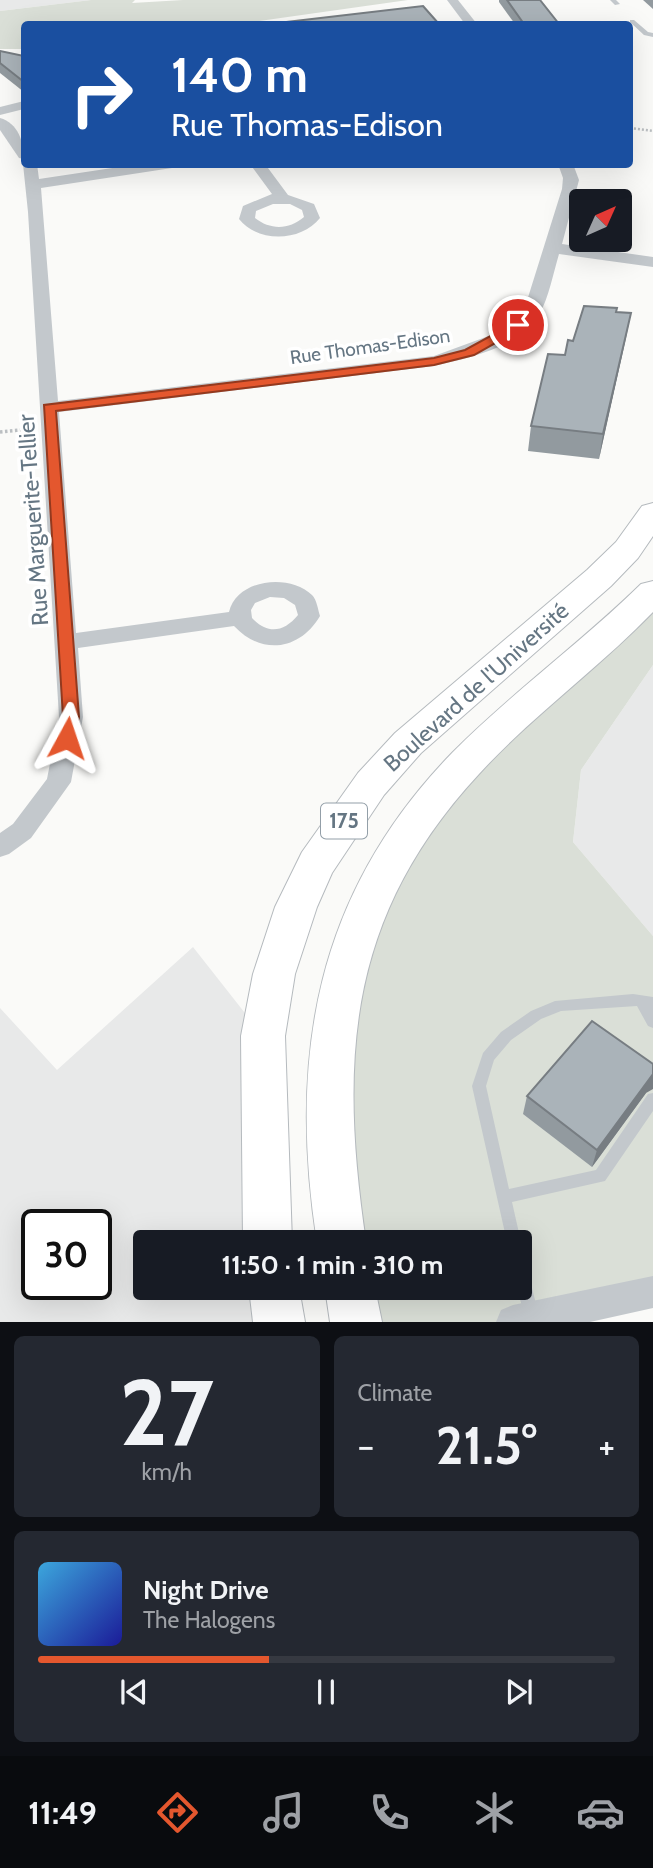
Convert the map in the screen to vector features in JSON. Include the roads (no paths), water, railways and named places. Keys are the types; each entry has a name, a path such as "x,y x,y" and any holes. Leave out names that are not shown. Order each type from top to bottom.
{"main road":[{"name":"Boulevard de l'Université","path":"267,1230 263,1036 274,974 296,907 316,864 371,784 408,743 599,578 644,529 653,513"},
{"name":"175","path":"340,1230 328,1130 332,1031 344,968 362,916 382,873 406,833 435,796 467,762 653,592"},
{"path":"276,1300 279,1322"},
{"path":"351,1300 356,1322"}],"street":[{"path":"452,1 469,21"},
{"path":"0,111 21,106"},
{"path":"0,122 10,131 21,150"},
{"path":"31,175 121,168"},
{"path":"260,168 282,198"},
{"name":"Rue Thomas-Edison","path":"50,418 434,361 470,352 506,334 530,316 553,248 571,180 566,168"},
{"name":"Rue Marguerite-Tellier","path":"0,847 22,831 59,782 71,717 31,175"},
{"path":"553,248 653,262"},
{"path":"66,642 239,618"},
{"path":"525,1321 653,1292"}],"lane":[{"path":"633,22 649,35"},
{"path":"511,1230 479,1086 488,1057 506,1036 536,1015 559,1005 597,1001 647,1002 653,1022"},
{"path":"504,1197 600,1176 653,1099"},
{"path":"523,1300 525,1321"}]}
